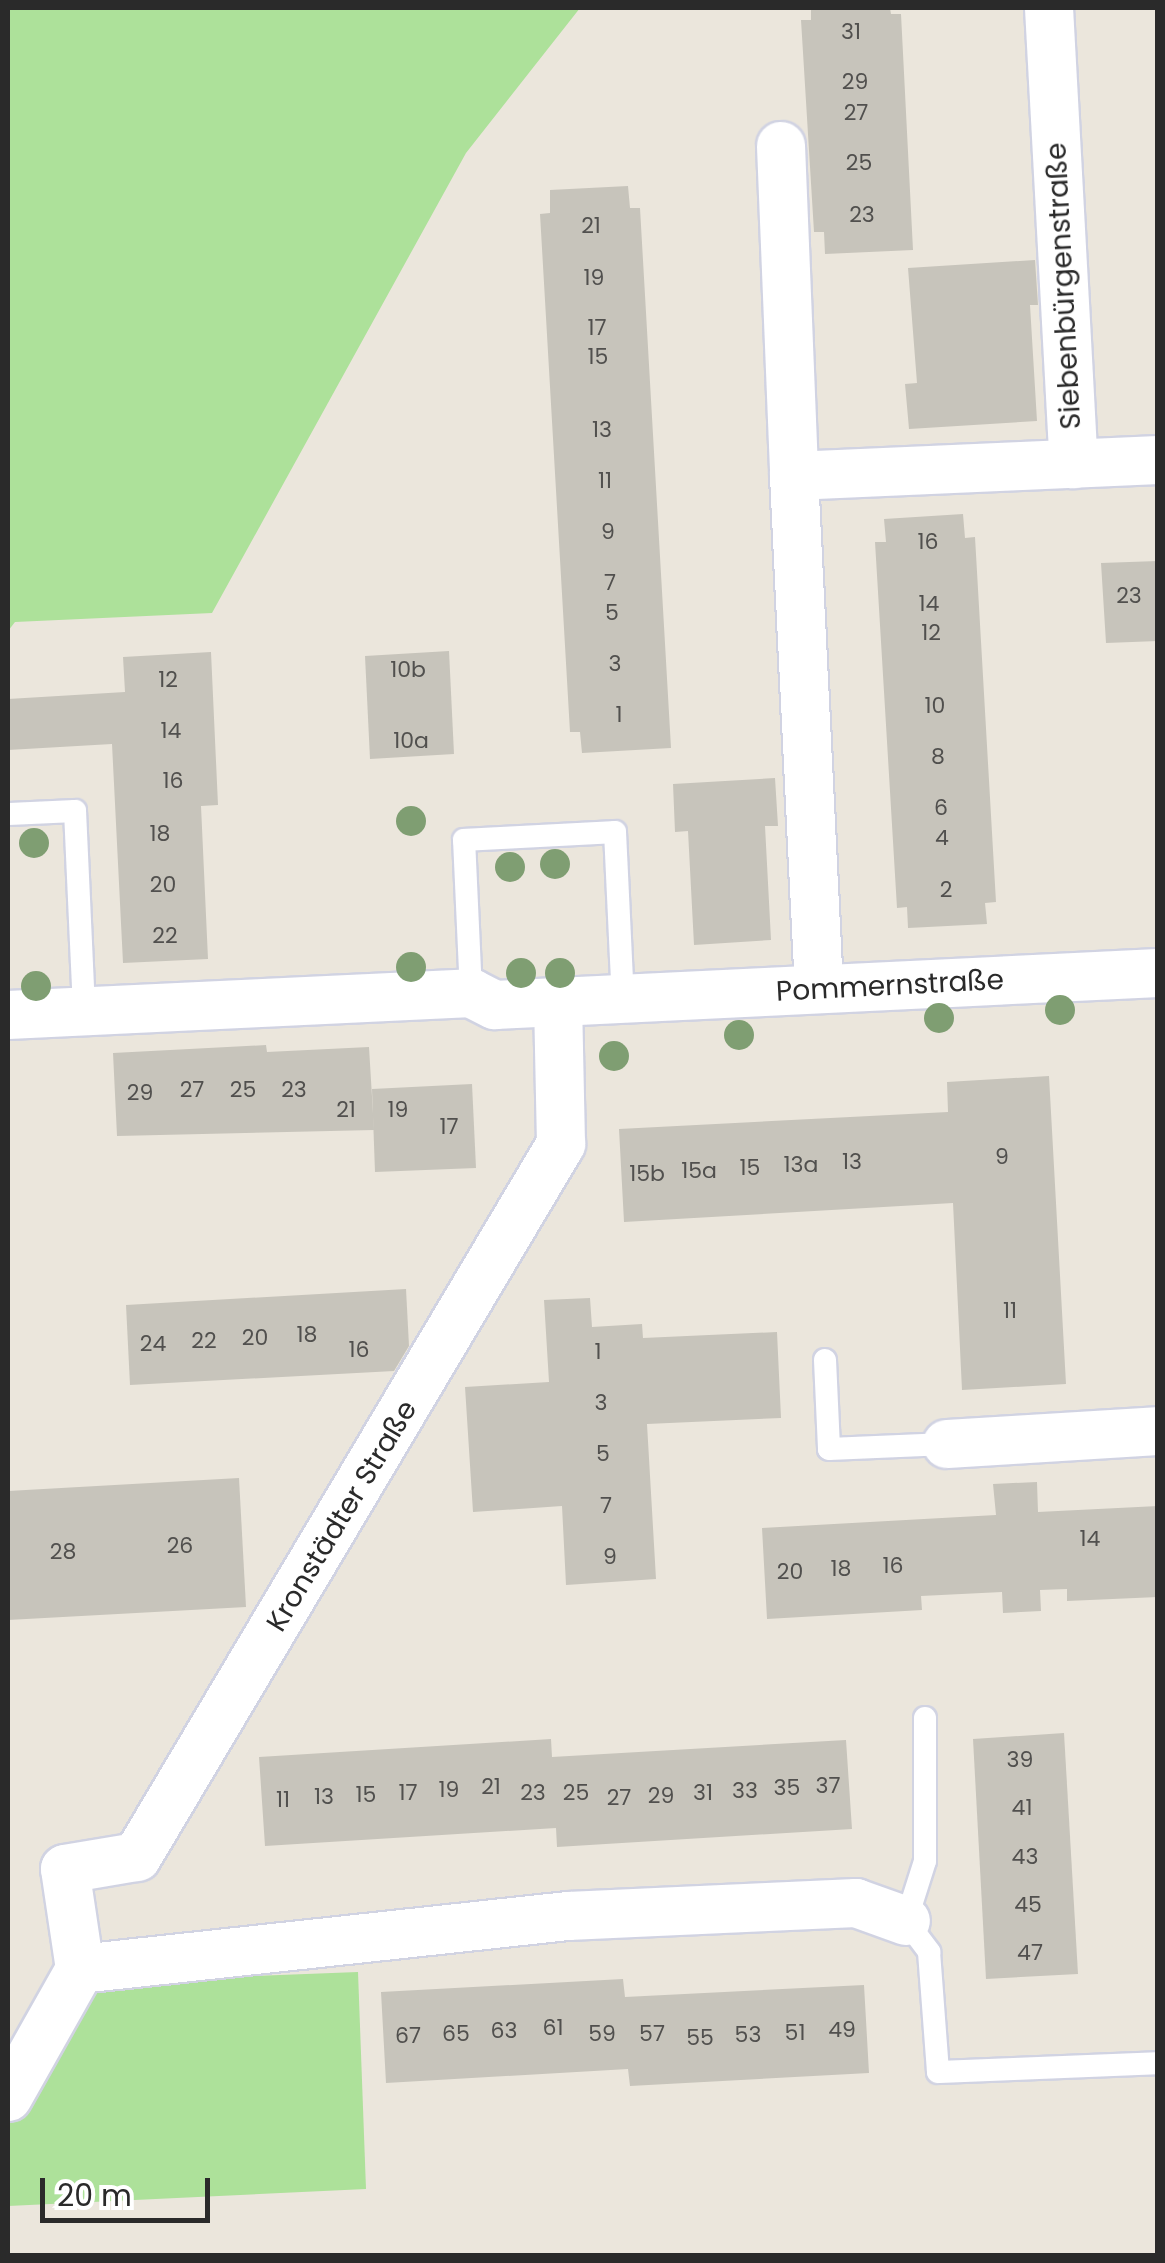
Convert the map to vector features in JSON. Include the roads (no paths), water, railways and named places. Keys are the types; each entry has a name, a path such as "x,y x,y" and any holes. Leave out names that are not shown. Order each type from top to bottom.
{"street":[{"name":"Siebenbürgenstraße","path":"794,476 1074,464 1049,8"},
{"path":"781,146 819,989"},
{"path":"1074,464 1158,460"},
{"name":"Pommernstraße","path":"8,1016 471,993 494,1005 1158,972"},
{"name":"Kronstädter Straße","path":"80,1969 65,1869 137,1857 561,1144 558,1002"},
{"path":"947,1444 1158,1431"},
{"path":"8,2097 80,1969 568,1916 856,1902 906,1921"}],"lane":[{"path":"8,814 75,811 84,1012"},
{"path":"471,993 464,840 615,832 623,999"},
{"path":"825,1360 829,1449 947,1444"},
{"path":"926,1718 920,1761 925,1861 906,1921 929,1952 938,2072 1150,2064"}]}
